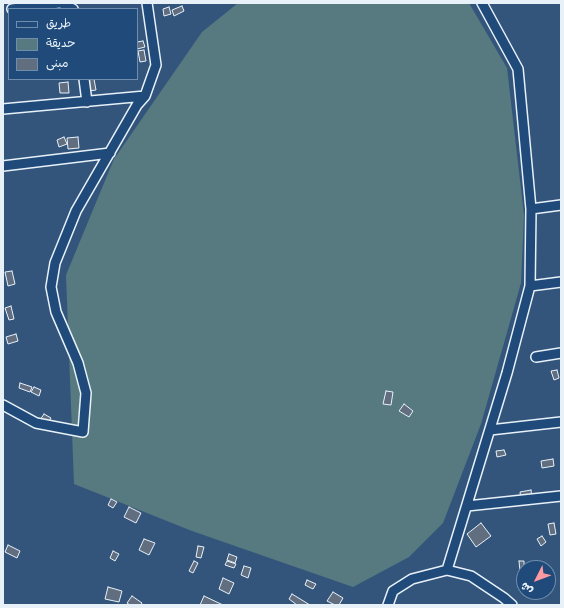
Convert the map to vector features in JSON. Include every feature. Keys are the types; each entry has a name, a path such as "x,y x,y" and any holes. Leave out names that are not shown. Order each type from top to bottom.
{"street":[{"path":"20,8 60,3 72,8"},
{"path":"3,405 36,423 83,432 86,393 78,363 56,312 51,286 55,263 76,211 137,106 145,96 156,64 147,3"},
{"path":"447,570 507,373 530,286 532,209 518,69 482,3"},
{"path":"84,80 87,102"},
{"path":"3,109 145,96"},
{"path":"3,166 110,153"},
{"path":"532,209 561,205"},
{"path":"530,286 561,282"},
{"path":"536,357 561,353"},
{"path":"490,430 561,422"},
{"path":"467,506 561,496"},
{"path":"388,605 393,591 412,579 447,570 471,576 512,605"}],"green space":[{"path":"238,3 469,3 507,68 524,215 521,283 481,424 443,523 409,557 353,587 192,531 74,484 66,275 114,159 202,32"}],"building":[{"path":"182,6 184,11 174,16 172,10"},
{"path":"169,7 171,14 164,16 163,9"},
{"path":"143,41 145,47 138,49 138,42"},
{"path":"144,50 146,61 140,62 138,51"},
{"path":"87,80 94,80 96,90 89,91"},
{"path":"68,82 69,93 60,93 59,83"},
{"path":"64,137 67,144 59,147 57,140"},
{"path":"78,137 79,148 68,149 67,138"},
{"path":"12,271 15,284 8,286 5,272"},
{"path":"11,306 14,319 9,320 5,308"},
{"path":"16,334 18,341 8,344 6,337"},
{"path":"557,370 559,378 554,380 551,371"},
{"path":"20,383 32,387 30,392 19,388"},
{"path":"34,387 41,390 39,396 31,392"},
{"path":"386,391 393,392 391,405 383,404"},
{"path":"404,404 413,411 409,417 399,411"},
{"path":"44,414 51,418 47,425 40,420"},
{"path":"504,450 506,455 497,457 496,451"},
{"path":"553,459 554,466 542,468 541,461"},
{"path":"531,490 532,498 521,500 520,492"},
{"path":"111,499 117,502 113,508 108,505"},
{"path":"129,507 141,513 136,523 124,517"},
{"path":"481,523 491,536 476,547 467,534"},
{"path":"554,523 556,534 550,535 548,524"},
{"path":"542,536 546,542 541,546 537,539"},
{"path":"144,539 155,543 149,555 139,550"},
{"path":"8,545 20,551 17,558 5,552"},
{"path":"198,546 204,547 201,558 196,557"},
{"path":"113,551 119,554 115,561 110,558"},
{"path":"229,554 237,557 235,563 227,560"},
{"path":"194,561 198,563 193,573 189,571"},
{"path":"227,561 236,564 234,568 225,565"},
{"path":"244,566 251,568 248,578 241,575"},
{"path":"223,578 234,583 229,594 219,589"},
{"path":"307,580 316,584 313,589 305,585"},
{"path":"108,587 122,591 119,602 105,599"},
{"path":"333,592 343,598 339,605 335,605 327,601"},
{"path":"292,594 310,605 297,605 289,599"},
{"path":"132,596 142,603 141,605 130,605 127,603"},
{"path":"204,596 223,605 200,605"}]}
